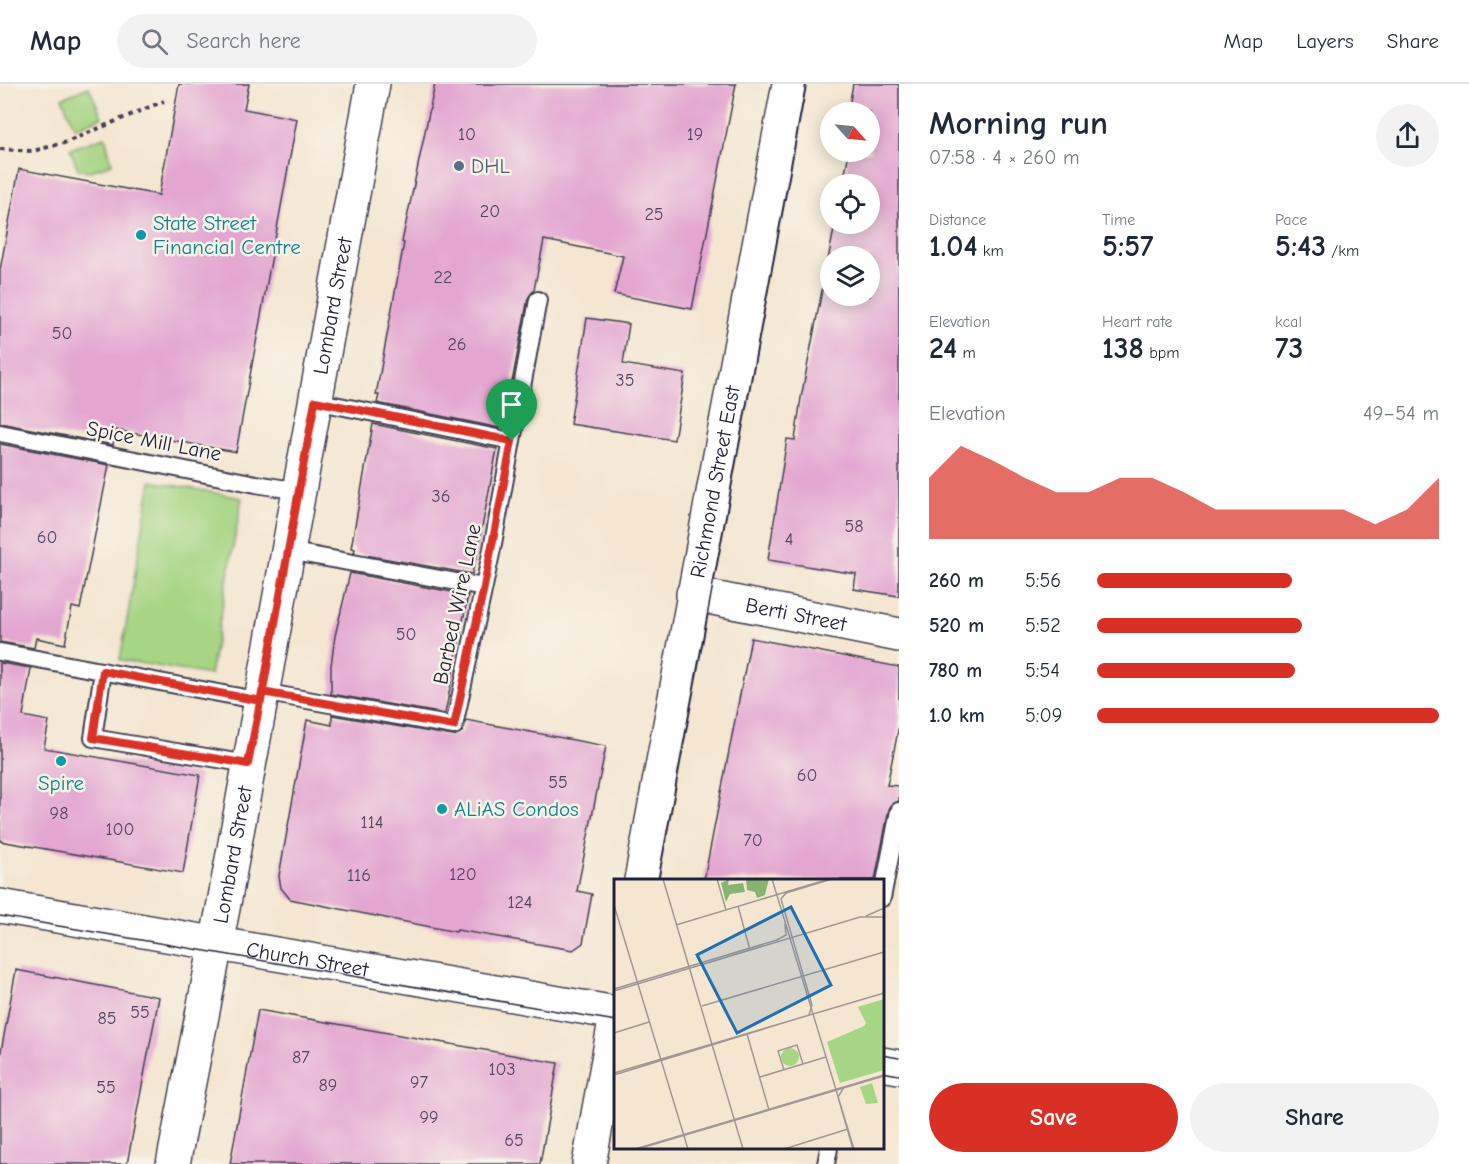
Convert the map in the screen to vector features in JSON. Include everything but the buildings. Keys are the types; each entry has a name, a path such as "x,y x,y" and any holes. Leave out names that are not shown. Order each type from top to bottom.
{"main road":[{"name":"Lombard Street","path":"173,1164 262,697 373,84"},
{"name":"Richmond Street East","path":"641,879 789,84"},
{"name":"Berti Street","path":"693,594 899,635"},
{"name":"Church Street","path":"0,906 614,1014"},
{"path":"589,1164 614,1020"},
{"path":"884,1064 899,1067"}],"lane":[{"name":"Barbed Wire Lane","path":"262,697 454,726 484,587 538,300"},
{"path":"315,401 512,441"},
{"name":"Spice Mill Lane","path":"0,432 299,491"},
{"path":"288,551 484,587"},
{"path":"0,652 262,697"},
{"path":"103,671 93,738 248,764"},
{"path":"884,888 899,811"},
{"path":"826,1164 829,1149"}],"path":[{"path":"0,149 33,151 64,143 164,101"}],"green space":[{"path":"89,87 102,117 75,128 62,98"},
{"path":"105,137 112,164 87,172 78,169 70,149"},
{"path":"151,481 242,498 210,675 120,660"}],"tram line":[{"path":"658,879 806,84"},
{"path":"0,916 614,1021"},
{"path":"884,1055 899,1058"},
{"path":"884,1072 899,1075"}],"place":[{"name":"DHL","path":"459,166"},
{"name":"State Street Financial Centre","path":"141,235"},
{"name":"Spire","path":"61,761"},
{"name":"ALiAS Condos","path":"442,809"}],"route":[{"path":"512,441 315,401 261,701 103,671 93,738 248,764 262,692 454,726 512,441"}]}
